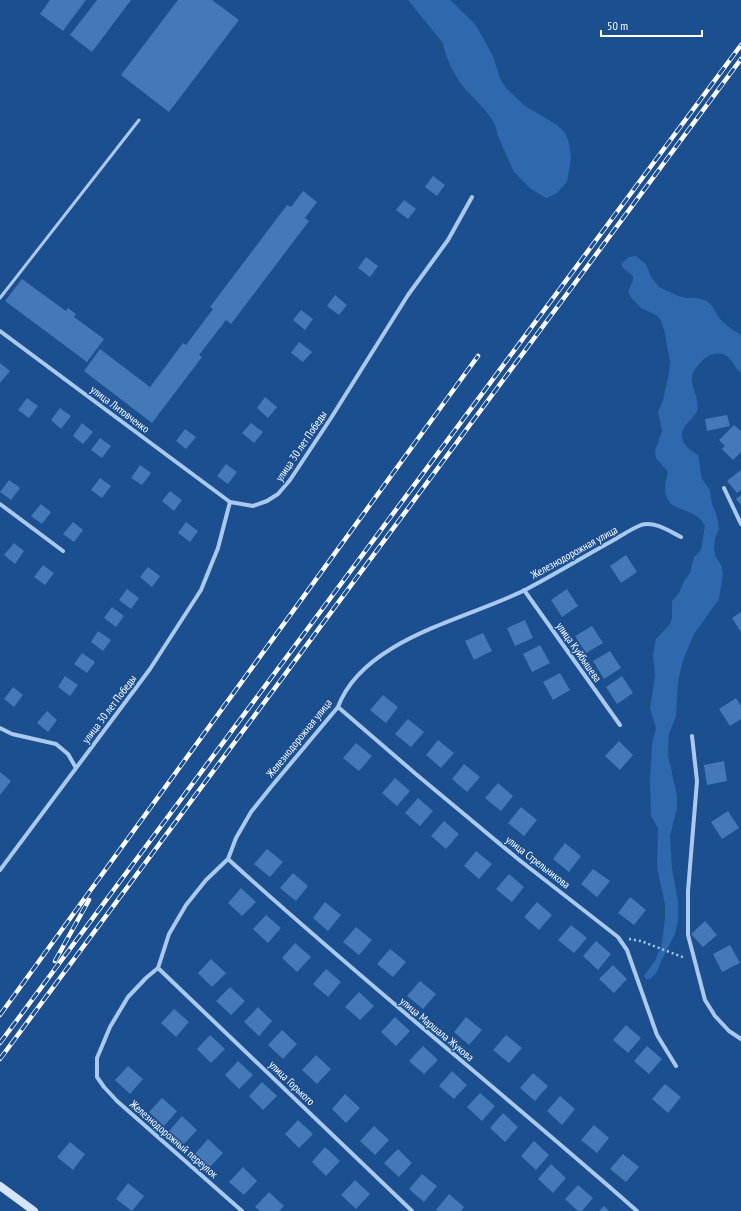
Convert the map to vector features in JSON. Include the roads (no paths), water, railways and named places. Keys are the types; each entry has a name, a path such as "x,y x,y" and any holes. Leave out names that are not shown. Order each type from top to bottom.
{"main road":[{"path":"0,1186 34,1211"}],"street":[{"name":"улица 30 лет Победы","path":"0,870 150,669 201,590 218,548 230,502 254,506 267,501 278,494 290,480 331,418 408,295 448,240 472,197"},
{"name":"улица Литовченко","path":"0,331 230,502"},
{"path":"724,488 741,524"},
{"path":"0,504 63,551"},
{"name":"Железнодорожная улица","path":"158,968 169,934 186,905 206,880 228,859 236,838 251,812 338,707 342,696 349,685 364,669 388,652 427,630 524,590 642,525 659,526 681,537"},
{"name":"улица Куйбышева","path":"524,590 620,725"},
{"name":"улица Стрельникова","path":"338,707 512,854 618,937 627,950 657,1035 676,1066"},
{"path":"0,728 12,734 56,744 68,754 76,768"},
{"path":"692,736 697,781 688,891 688,935 704,1000 715,1016 729,1031 741,1039"},
{"name":"улица Маршала Жукова","path":"228,859 428,1034 584,1164 637,1211"},
{"name":"Железнодорожный переулок","path":"158,968 128,997 110,1027 97,1058 97,1076 104,1087 117,1101 242,1211"},
{"name":"улица Горького","path":"158,968 412,1211"}],"lane":[{"path":"0,298 139,120"}],"railway":[{"path":"0,1043 741,45"},
{"path":"0,1059 741,59"},
{"path":"0,1015 478,356"},
{"path":"55,961 89,900"}]}
